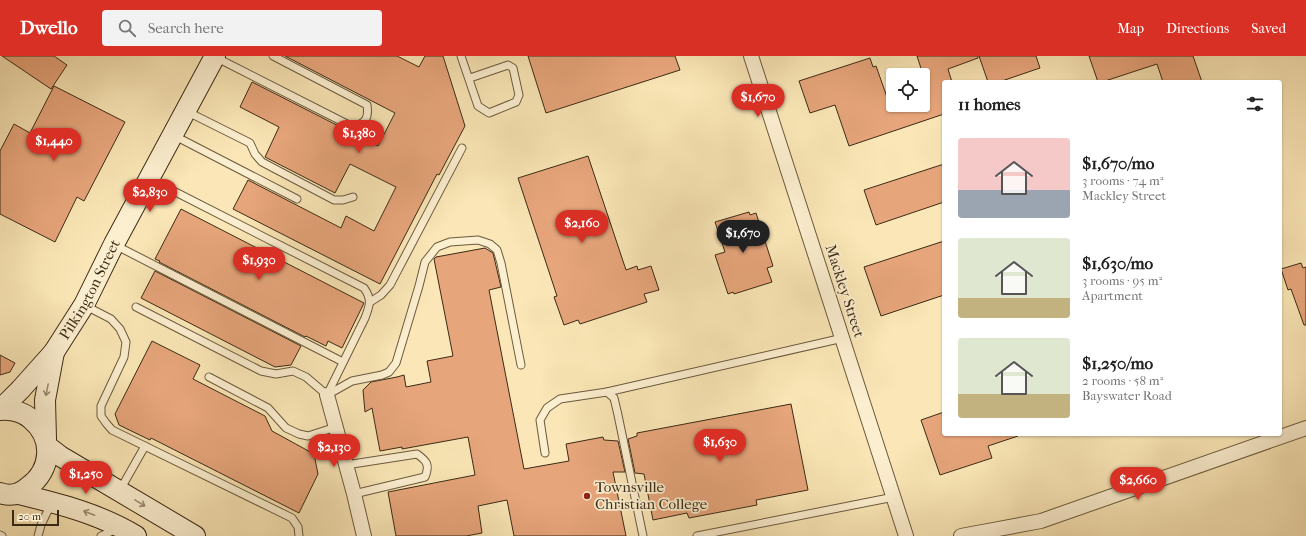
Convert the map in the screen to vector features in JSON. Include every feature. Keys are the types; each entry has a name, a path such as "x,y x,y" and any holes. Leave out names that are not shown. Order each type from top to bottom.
{"street":[{"name":"Pilkington Street","path":"0,410 54,352 84,305 114,244 215,56"},
{"name":"Mackley Street","path":"752,56 906,536"},
{"name":"Pilkington Street","path":"8,498 34,483 41,475 45,466 47,442 45,400 54,352"},
{"path":"327,395 364,536"},
{"path":"0,410 8,409 20,412 29,417 38,425 47,442 60,456 195,536"},
{"path":"961,536 1041,521 1306,428"},
{"path":"8,498 52,502 87,512 129,532"}],"lane":[{"path":"215,56 353,127 364,121 367,116 367,105 273,56"},
{"path":"461,56 470,78 478,106 489,113 516,102 519,95 512,68 508,65 470,78"},
{"path":"186,111 250,143 255,154 262,162 334,200 343,200 353,197"},
{"path":"173,135 297,199"},
{"path":"370,302 381,295 390,285 462,148"},
{"path":"149,179 364,288 369,295 370,302 365,318 327,395"},
{"path":"327,395 352,382 389,372 396,363 426,262 438,247 450,242 478,240 490,244 497,250 521,365"},
{"path":"114,244 343,362"},
{"path":"84,305 110,319 120,329 126,342 124,357 101,406 101,416 112,430 292,518 298,527 299,536"},
{"path":"136,307 261,371 276,374 293,371 306,377 327,395"},
{"path":"545,453 540,420 547,408 560,399 607,392 842,338"},
{"path":"209,377 268,408 286,428 299,434 308,436 336,427"},
{"path":"607,392 614,398 643,536"},
{"path":"120,491 145,446"},
{"path":"346,465 417,454 425,459 428,469 425,477 354,494"},
{"path":"697,536 894,497"},
{"path":"38,536 41,525 52,502"},
{"path":"102,536 129,532"}],"building":[{"path":"2,56 54,56 67,65 51,89"},
{"path":"285,56 397,56 419,67 425,56 443,56 465,126 439,175 437,174 380,284 233,209 248,180 341,228 346,216 374,231 396,187 350,164 335,193 265,157 279,127 240,107 252,82 378,146 395,113"},
{"path":"528,56 675,56 680,70 546,113"},
{"path":"917,56 978,56 978,58 948,69 951,80 942,80 942,115 849,146 835,105 810,113 799,81 870,58 873,67 876,66 886,94 886,112 930,112 930,68 921,68"},
{"path":"979,56 1036,56 1040,68 1005,80 987,80"},
{"path":"1089,56 1193,56 1201,80 1162,80 1157,64 1108,80 1097,80"},
{"path":"54,86 125,122 84,201 77,197 55,242 0,214 0,151 14,124 30,133"},
{"path":"588,156 626,270 637,266 638,270 651,266 659,290 644,294 647,302 580,324 578,320 564,325 554,297 557,296 518,178"},
{"path":"942,165 942,203 876,225 864,190"},
{"path":"181,209 364,303 342,348 328,341 326,346 306,336 305,337 155,259"},
{"path":"749,212 750,215 756,213 773,266 767,268 772,282 734,294 733,292 728,294 715,255 725,252 715,222"},
{"path":"942,242 942,296 881,316 864,267"},
{"path":"485,248 493,253 501,287 489,290 524,469 569,461 566,444 603,437 604,440 618,441 625,472 613,472 626,536 514,536 507,500 478,506 482,533 466,536 396,536 388,492 475,475 468,437 402,449 402,447 380,451 372,408 365,412 363,390 371,382 404,375 406,387 431,382 427,361 453,356 434,259 436,257"},
{"path":"1301,263 1303,268 1306,267 1306,325 1304,325 1291,289 1288,290 1282,269"},
{"path":"155,271 301,346 291,365 275,367 141,298"},
{"path":"152,341 200,365 193,379 265,416 272,431 314,454 318,474 299,513 151,438 150,440 119,425 115,414"},
{"path":"0,355 15,363 10,372 0,375"},
{"path":"791,404 808,490 756,500 757,505 689,518 687,513 653,520 644,474 635,473 628,439 637,436 637,433"},
{"path":"942,413 942,436 1018,436 988,446 992,458 940,475 921,420"}],"place":[{"name":"Townsville Christian College","path":"587,496"}]}
